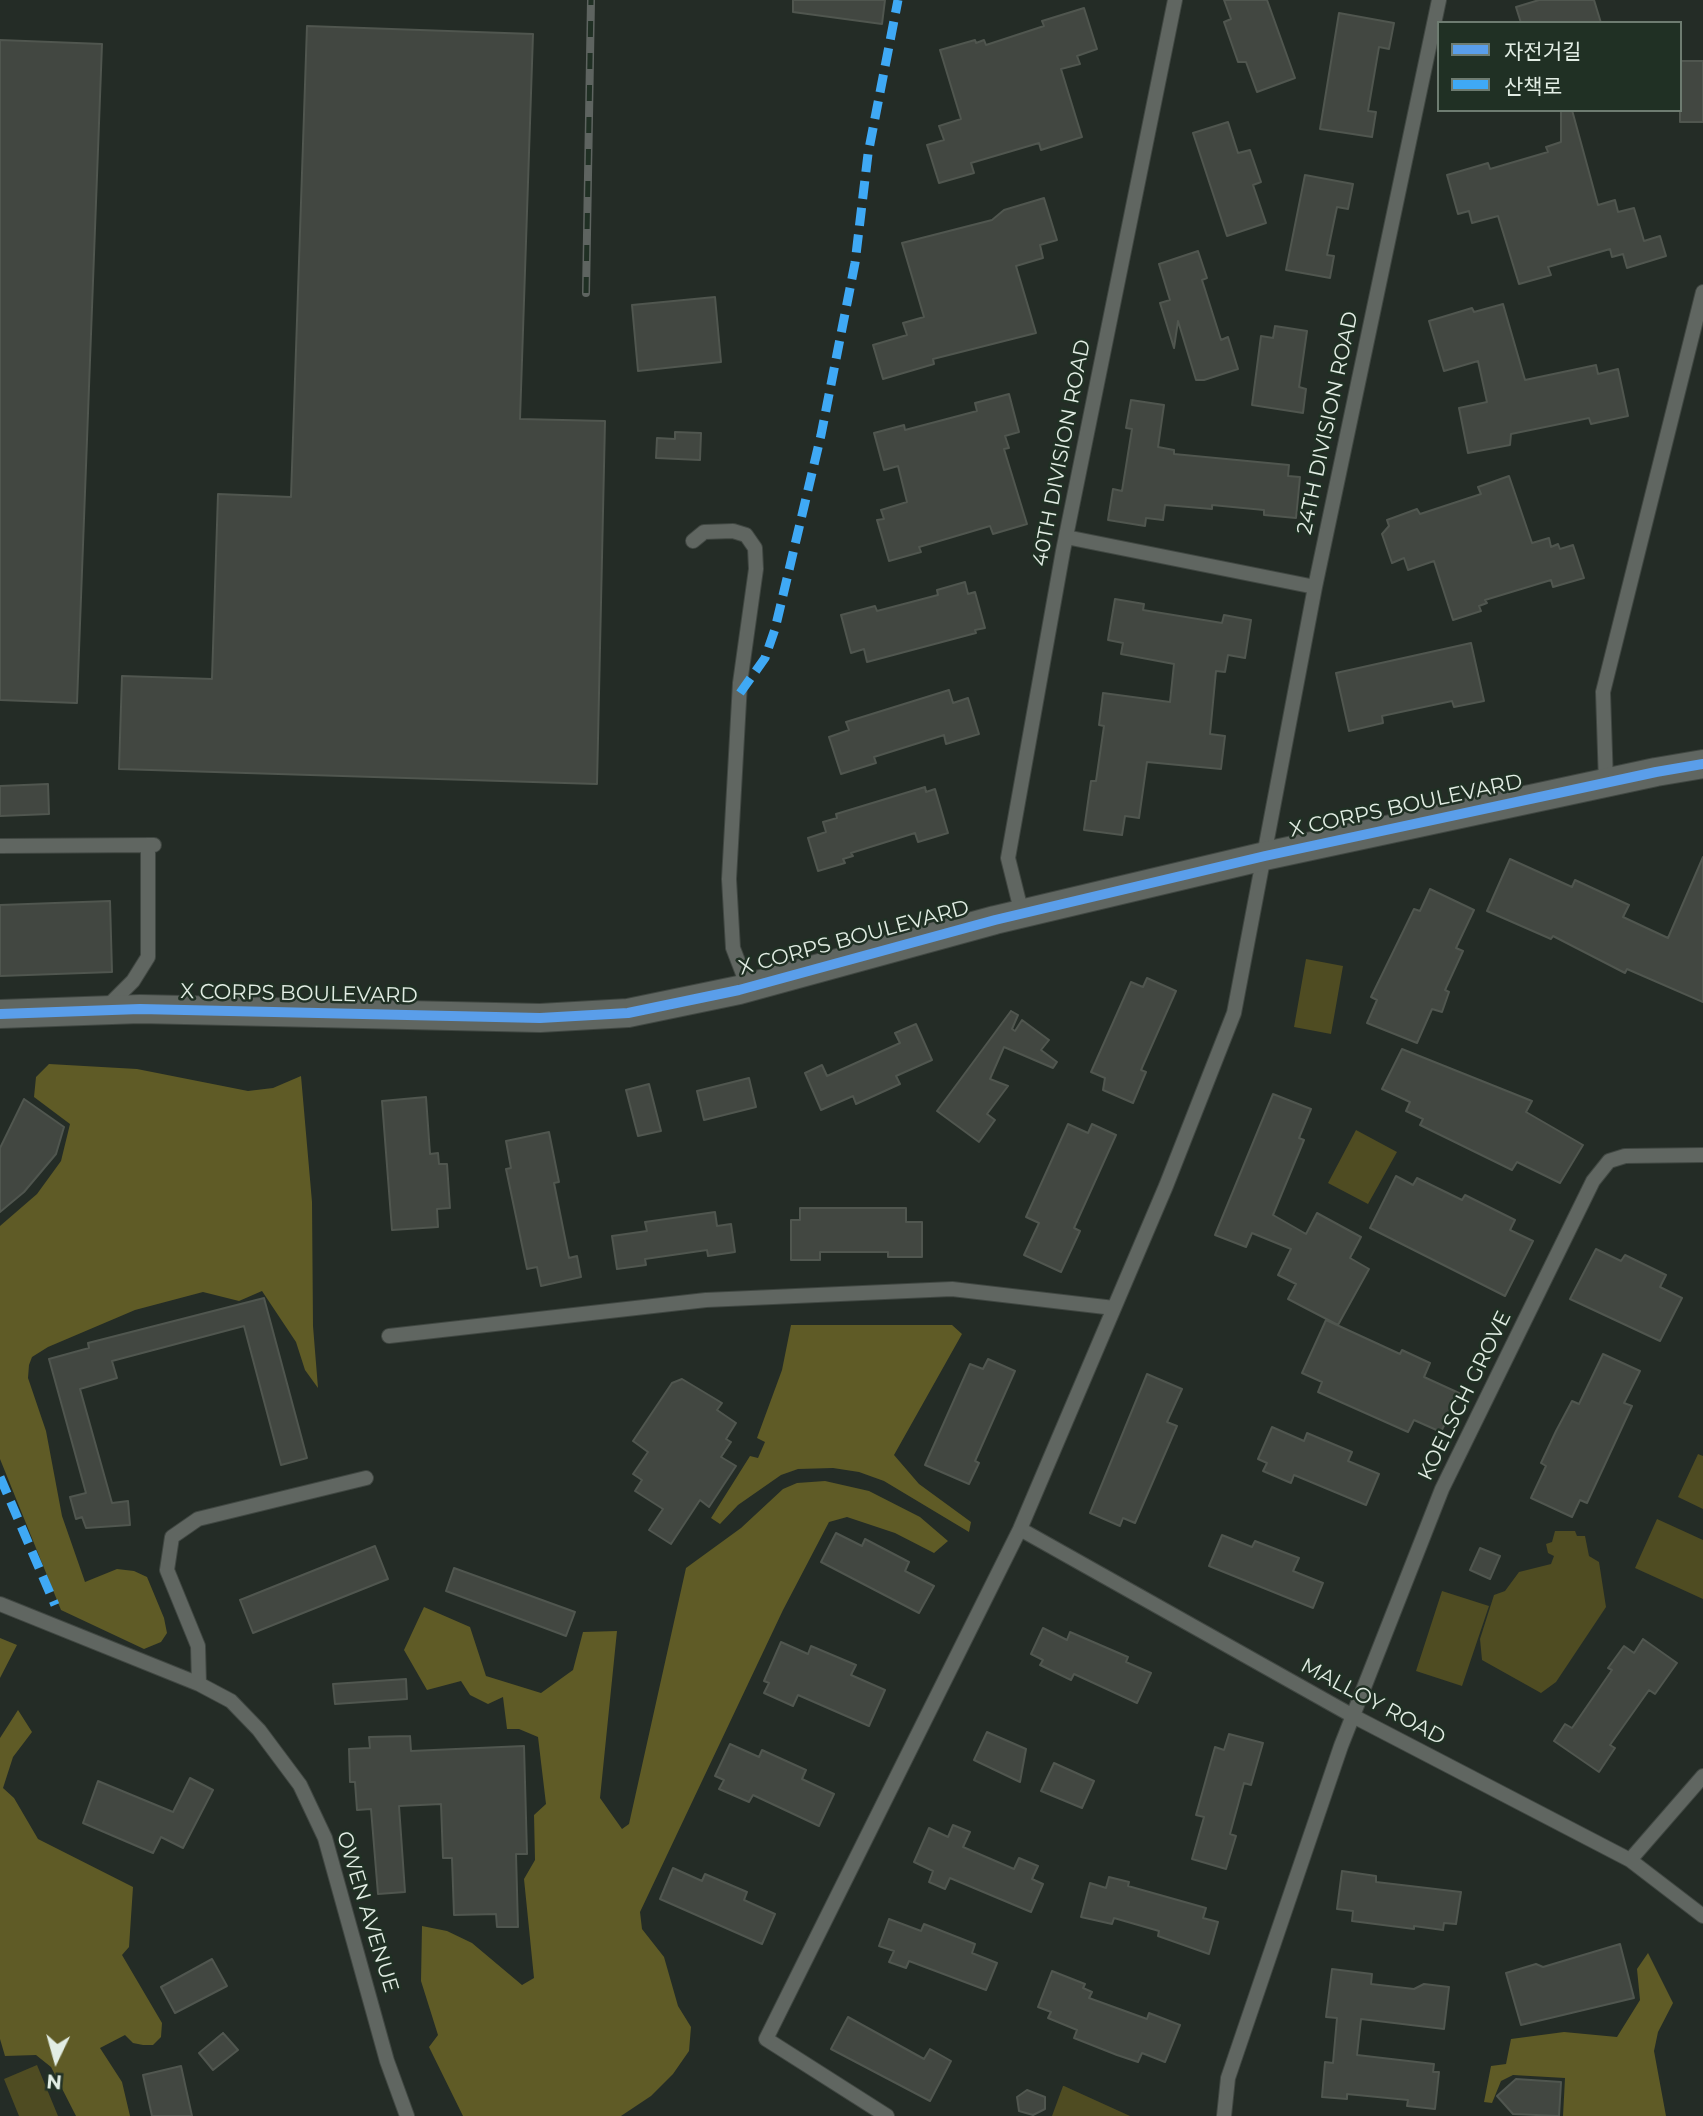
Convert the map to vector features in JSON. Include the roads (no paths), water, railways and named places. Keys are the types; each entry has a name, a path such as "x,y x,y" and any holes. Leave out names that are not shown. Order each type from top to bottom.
{"street":[{"name":"X CORPS BOULEVARD","path":"0,1014 104,1011 540,1018 628,1013 748,987 1023,914 1265,856 1703,764"}],"lane":[{"name":"40TH DIVISION ROAD","path":"1023,914 1008,858 1066,537 1175,0"},
{"name":"24TH DIVISION ROAD","path":"887,2116 766,2039 1020,1529 1114,1308 1234,1013 1315,587 1439,0"},
{"path":"1606,783 1603,692 1703,292"},
{"path":"693,541 704,532 733,531 746,535 755,548 756,569 740,682 729,879 733,948 748,987"},
{"path":"1066,537 1315,587"},
{"path":"0,846 151,845 148,957 133,981 104,1011"},
{"name":"KOELSCH GROVE","path":"1224,2116 1228,2078 1341,1746 1442,1489 1594,1181 1609,1161 1625,1156 1703,1155"},
{"path":"389,1336 706,1300 938,1290 1114,1308"},
{"path":"199,1684 198,1646 167,1570 172,1537 198,1519 366,1478"},
{"name":"MALLOY ROAD","path":"1020,1529 1353,1716 1630,1860 1703,1916"},
{"name":"OWEN AVENUE","path":"0,1604 199,1684 231,1701 259,1730 300,1785 335,1866 387,2061 407,2116"},
{"path":"1630,1860 1703,1776"}],"railway":[{"path":"586,293 591,0"}]}
